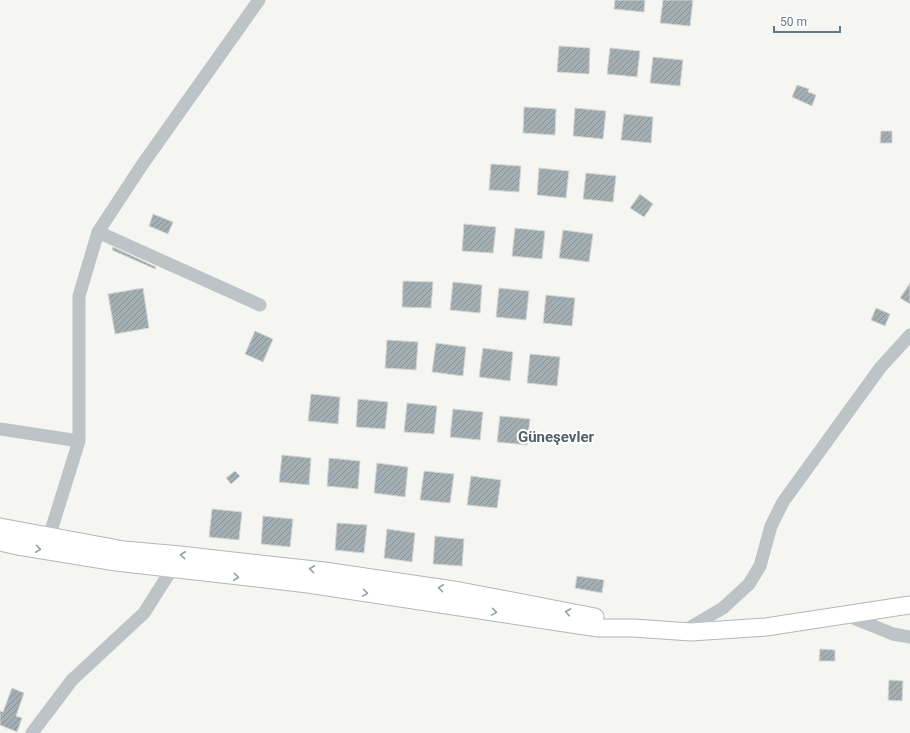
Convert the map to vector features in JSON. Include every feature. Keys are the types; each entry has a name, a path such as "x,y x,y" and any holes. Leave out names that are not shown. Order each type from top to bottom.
{"main road":[{"path":"0,527 124,550 324,571 452,590 592,616 633,628"},
{"path":"0,542 116,562 308,584 598,628 633,628 684,631 766,627 910,605"}],"street":[{"path":"49,537 79,441 79,296 98,232 142,165 259,0"},
{"path":"98,232 260,305"},
{"path":"684,631 723,608 749,584 760,566 771,526 783,502 880,368 910,334"},
{"path":"1,427 79,441"},
{"path":"32,733 72,680 144,613 172,569"},
{"path":"846,615 893,634 910,637"}],"building":[{"path":"615,0 645,0 644,12 614,9"},
{"path":"663,0 693,0 690,26 660,23"},
{"path":"559,46 590,48 589,74 557,72"},
{"path":"610,48 640,51 637,77 607,74"},
{"path":"653,57 683,60 680,86 650,83"},
{"path":"797,85 809,89 808,92 816,95 812,106 792,97"},
{"path":"524,107 556,109 555,135 523,133"},
{"path":"575,108 606,111 603,139 573,136"},
{"path":"624,114 653,117 651,143 621,140"},
{"path":"881,131 892,131 892,143 880,143"},
{"path":"491,164 521,166 519,192 489,190"},
{"path":"539,168 569,171 566,198 537,195"},
{"path":"586,173 616,176 613,202 583,199"},
{"path":"640,194 653,204 644,217 630,208"},
{"path":"153,214 173,222 168,234 149,226"},
{"path":"464,224 496,227 493,253 462,251"},
{"path":"515,228 545,231 542,259 512,256"},
{"path":"563,230 593,234 589,262 559,258"},
{"path":"113,247 156,267 155,269 112,250"},
{"path":"403,281 433,282 431,308 402,307"},
{"path":"453,282 482,285 480,313 450,310"},
{"path":"910,283 910,304 900,298"},
{"path":"143,288 149,328 115,334 108,294"},
{"path":"499,288 529,291 526,320 496,317"},
{"path":"546,295 575,298 572,326 543,323"},
{"path":"876,308 890,314 885,326 871,320"},
{"path":"255,331 273,339 263,362 245,354"},
{"path":"387,340 418,342 416,370 385,368"},
{"path":"436,343 466,347 463,376 432,372"},
{"path":"483,348 513,352 510,381 479,377"},
{"path":"530,354 560,357 557,386 527,383"},
{"path":"311,394 340,397 338,424 308,421"},
{"path":"358,399 388,402 385,429 356,427"},
{"path":"407,403 437,406 434,434 404,432"},
{"path":"453,409 483,412 480,440 450,437"},
{"path":"500,416 530,419 527,445 497,442"},
{"path":"282,455 311,458 309,485 279,482"},
{"path":"329,458 360,461 358,489 327,486"},
{"path":"377,463 408,467 405,497 374,493"},
{"path":"235,471 240,476 231,484 226,478"},
{"path":"424,471 454,474 450,503 420,500"},
{"path":"471,476 501,480 497,508 467,505"},
{"path":"212,509 242,512 239,540 209,537"},
{"path":"263,516 293,519 290,547 261,544"},
{"path":"337,523 367,525 364,553 335,550"},
{"path":"387,529 415,533 412,562 384,558"},
{"path":"435,536 464,539 462,566 433,564"},
{"path":"577,576 604,580 602,593 575,588"},
{"path":"820,649 835,650 835,661 819,661"},
{"path":"889,680 903,681 902,701 888,700"},
{"path":"12,688 24,693 16,716 22,718 17,732 0,725 0,711 3,712"}],"district":[{"name":"Güneşevler","path":"556,437"}]}
